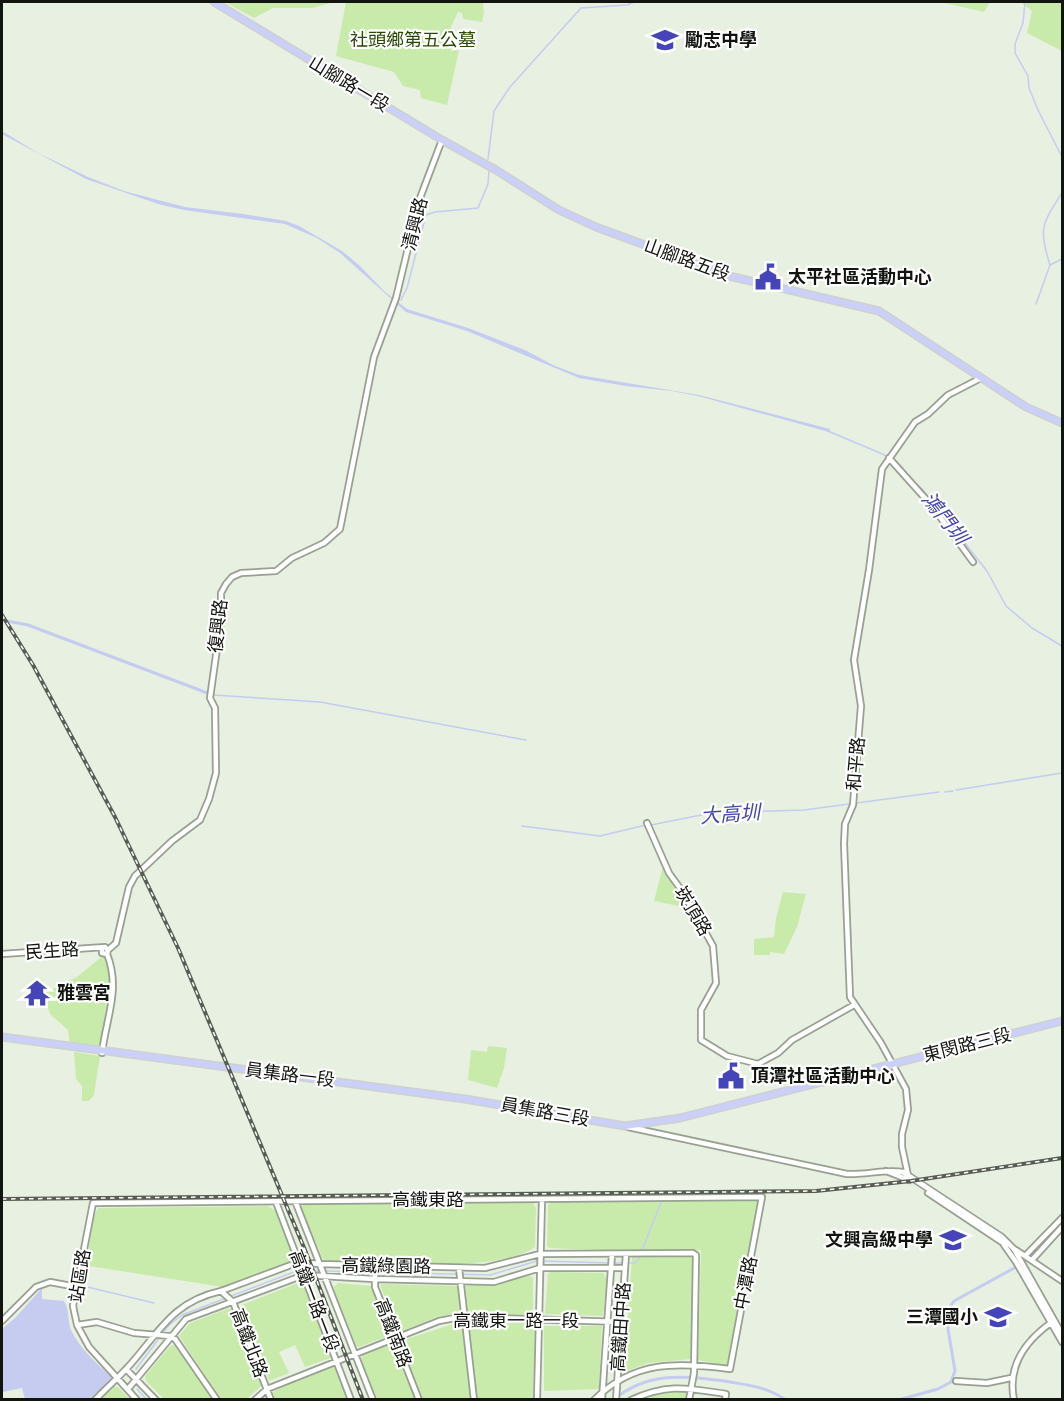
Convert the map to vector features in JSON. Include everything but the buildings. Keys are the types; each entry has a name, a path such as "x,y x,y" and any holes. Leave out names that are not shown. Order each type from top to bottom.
{"main road":[{"name":"山腳路一段","path":"213,2 442,140 486,164"},
{"name":"山腳路五段","path":"486,164 559,210 596,227 729,276 879,311 1026,407 1062,423"},
{"name":"東閔路三段","path":"625,1126 680,1118 1062,1020"},
{"name":"員集路一段","path":"2,1038 465,1099"},
{"name":"員集路三段","path":"465,1099 625,1126"}],"street":[{"name":"清興路","path":"392,310 420,198 442,140"},
{"name":"復興路","path":"106,951 116,943 129,886 135,876 172,841 200,820 209,799 216,773 216,708 210,697 221,620 221,593 226,584 240,573 276,571 292,558 324,543 340,529 374,357 392,310"},
{"name":"和平路","path":"910,1181 902,1134 908,1110 906,1089 881,1043 850,997 844,852 845,825 853,804 861,706 854,660 882,469 915,422 948,396 981,378"},
{"path":"890,457 932,506 973,562"},
{"name":"崁頂路","path":"646,823 669,873 682,891 713,946 716,983 701,1010 701,1040 727,1056 759,1064 778,1053 792,1040 854,1005"},
{"path":"102,1052 114,988 112,967 106,951"},
{"name":"民生路","path":"2,954 106,951"},
{"path":"625,1126 847,1174 903,1172 1002,1238 1014,1249 1023,1271 1062,1342"},
{"path":"886,1171 910,1181 1062,1281"},
{"name":"高鐵東路","path":"93,1203 762,1197"},
{"name":"中潭路","path":"693,1364 730,1369 762,1197"},
{"path":"537,1400 542,1200"},
{"path":"295,1201 373,1400"},
{"name":"高鐵一路一段","path":"276,1202 351,1400"},
{"name":"站區路","path":"93,1203 73,1306 77,1325 88,1347 137,1400"},
{"path":"1025,1256 1062,1218"},
{"path":"1023,1271 1062,1227"},
{"path":"1000,1241 1018,1261"},
{"name":"高鐵綠園路","path":"95,1400 126,1369 173,1313 210,1294 299,1262 492,1268 540,1254 693,1253 696,1255 693,1364"},
{"name":"高鐵田中路","path":"602,1400 612,1254"},
{"name":"高鐵田中路","path":"616,1400 626,1254"},
{"name":"高鐵南路","path":"375,1266 374,1279 419,1400"},
{"path":"459,1268 474,1400"},
{"name":"高鐵綠園路","path":"128,1389 186,1318 304,1275 494,1282 540,1268 624,1268"},
{"path":"2,1320 36,1287 50,1282 77,1286"},
{"name":"高鐵北路","path":"221,1291 233,1302 271,1400"},
{"name":"高鐵東一路一段","path":"255,1400 267,1389 439,1321 465,1317 621,1322"},
{"path":"77,1325 97,1322 134,1333 170,1336 175,1339 217,1400"},
{"path":"1052,1322 1062,1334"},
{"path":"1014,1400 1011,1378 1013,1370 1025,1348 1052,1322"},
{"path":"594,1400 617,1380 646,1368 693,1364 689,1400"},
{"path":"126,1369 156,1400"},
{"path":"956,1381 987,1383 1011,1378"},
{"path":"631,1400 654,1390 668,1388 691,1388 725,1396"}],"green space":[{"path":"225,2 334,2 312,8 273,8 254,18"},
{"name":"社頭鄉第五公墓","path":"346,2 483,2 482,22 463,19 462,13 458,12 451,27 451,51 459,50 447,105 421,98 420,90 403,86 394,72 336,56"},
{"path":"940,2 990,2 984,12"},
{"path":"1020,2 1062,2 1062,51 1027,33 1032,11"},
{"path":"663,866 680,888 689,908 654,901"},
{"path":"783,892 806,894 797,927 784,954 770,952 770,955 754,955 754,939 774,937"},
{"path":"105,954 114,988 102,1050 70,1046 68,1030 50,1014 43,994 77,977"},
{"path":"488,1046 507,1048 504,1068 497,1088 468,1080 471,1050 487,1052"},
{"path":"74,1052 100,1056 94,1095 89,1101 82,1101 82,1086 76,1079"},
{"path":"755,1199 759,1202 727,1366 698,1360 701,1250 626,1251 549,1248 547,1246 548,1205 551,1202"},
{"path":"533,1203 536,1208 535,1247 517,1255 493,1261 434,1265 324,1261 299,1207 300,1204"},
{"path":"267,1206 275,1210 294,1254 290,1262 223,1287 89,1266 87,1262 93,1218 98,1208"},
{"path":"694,1256 691,1359 648,1363 624,1372 632,1257"},
{"path":"550,1272 603,1273 607,1279 603,1316 545,1314"},
{"path":"529,1275 533,1278 533,1311 529,1316 467,1312 465,1286 497,1284"},
{"path":"300,1282 305,1285 331,1355 330,1358 305,1367 295,1345 279,1352 289,1373 269,1381 241,1309 242,1305"},
{"path":"338,1283 372,1286 390,1332 388,1336 359,1347 356,1345 333,1288"},
{"path":"380,1284 457,1286 461,1312 437,1317 397,1333"},
{"path":"230,1308 233,1310 262,1385 247,1399 221,1399 179,1336 190,1323"},
{"path":"456,1323 463,1327 471,1399 423,1399 401,1344 404,1340"},
{"path":"527,1323 535,1327 533,1399 477,1399 469,1328 471,1324"},
{"path":"544,1326 602,1326 599,1389 544,1391"},
{"path":"390,1344 395,1347 416,1399 377,1399 361,1361 362,1356"},
{"path":"174,1345 213,1399 164,1399 146,1381 145,1376 170,1346"},
{"path":"332,1367 336,1368 349,1399 275,1399 273,1393 276,1390"},
{"path":"114,1386 130,1399 98,1400"},
{"path":"686,1390 687,1399 645,1400 661,1393"}],"water":[{"path":"2,131 38,153 124,191 185,207 286,221 299,226 342,251 384,291 407,309 468,328 525,350 555,366 579,375 699,395 830,429 829,432 698,396 579,378 467,331 406,312 340,253 317,238 285,224 184,210 158,204 86,179 2,134"},
{"path":"42,1288 42,1299 64,1301 70,1327 79,1344 113,1378 90,1399 25,1399 22,1388 3,1392 2,1329"}],"waterway":[{"path":"488,159 494,111 510,87 581,8 627,5 634,2"},
{"path":"1025,2 1023,23 1015,44 1015,53 1028,76 1029,88 1038,110 1062,157"},
{"path":"401,300 407,288 426,215 478,208 488,184 489,169"},
{"path":"1050,265 1044,242 1044,227 1062,193"},
{"path":"1036,304 1050,265 1062,259"},
{"name":"鴻門圳","path":"828,431 887,456"},
{"name":"鴻門圳","path":"906,474 923,490 987,571 1006,606 1032,628 1062,646"},
{"path":"2,620 28,625 210,694"},
{"path":"213,695 320,702 526,740"},
{"name":"大高圳","path":"956,790 1062,773"},
{"name":"大高圳","path":"945,792 953,791"},
{"name":"大高圳","path":"651,825 711,813 804,810 939,792"},
{"name":"大高圳","path":"522,826 600,836 646,825"},
{"path":"614,1263 635,1263 638,1260 661,1203"},
{"path":"1031,1255 1062,1222"},
{"path":"325,1271 490,1275 537,1261"},
{"path":"542,1261 609,1263"},
{"path":"898,1400 938,1389 951,1382 955,1371 946,1317 949,1308 954,1301 1016,1267"},
{"path":"136,1369 169,1325 182,1315 299,1270"},
{"path":"304,1270 320,1271"},
{"path":"37,1285 49,1279 71,1284"},
{"path":"79,1285 154,1303"},
{"path":"613,1400 639,1384 680,1377 748,1385 771,1392 786,1400"},
{"path":"137,1389 147,1400"}],"railway":[{"path":"2,615 33,665 115,817 178,948 305,1250 363,1400"},
{"path":"2,1199 816,1191 911,1181 1062,1158"}],"place":[{"name":"勵志中學","path":"665,40"},
{"name":"太平社區活動中心","path":"768,277"},
{"name":"雅雲宮","path":"37,993"},
{"name":"頂潭社區活動中心","path":"731,1076"},
{"name":"文興高級中學","path":"953,1240"},
{"name":"三潭國小","path":"998,1317"}]}
